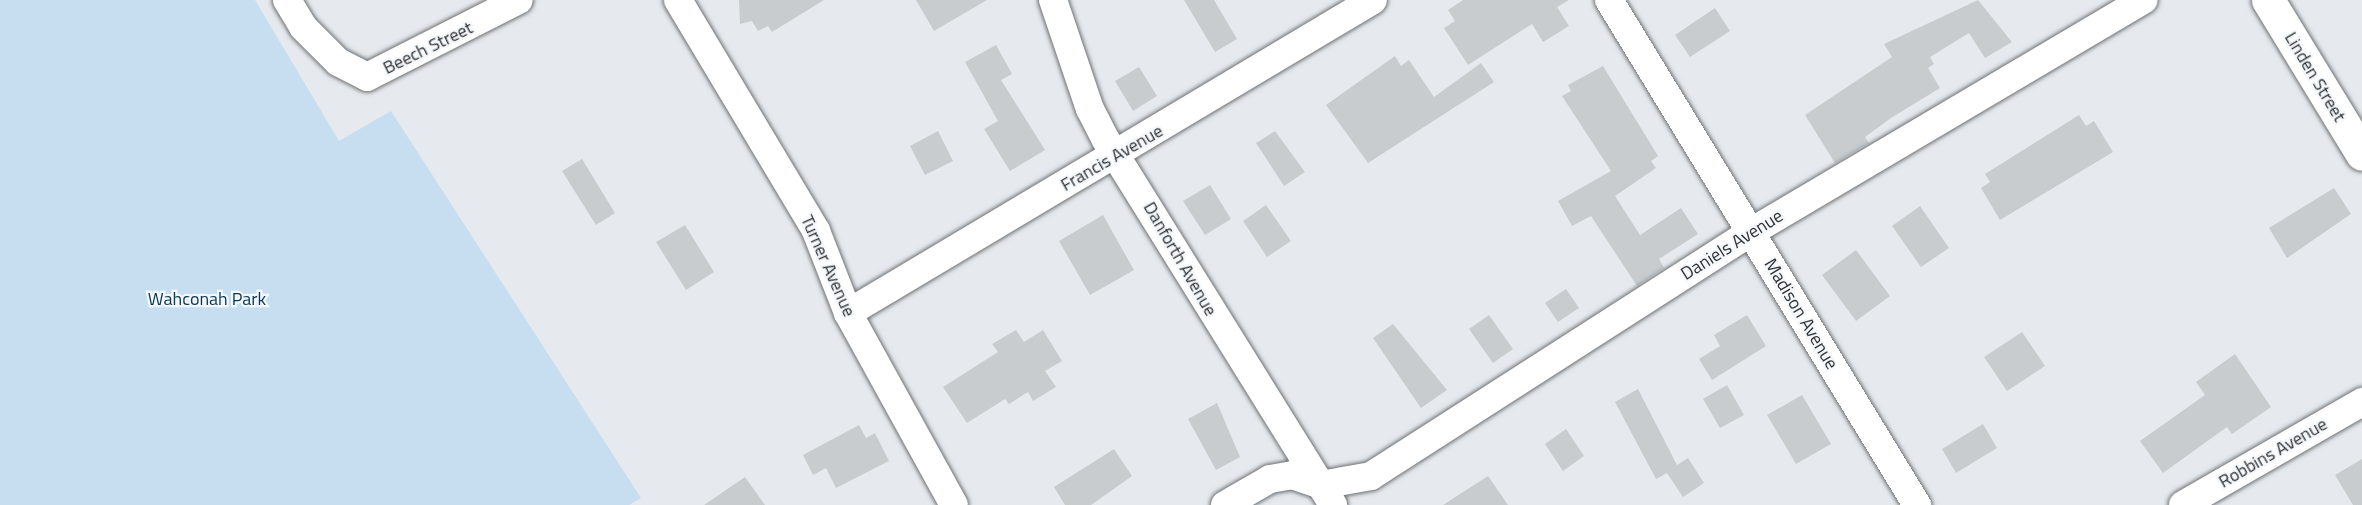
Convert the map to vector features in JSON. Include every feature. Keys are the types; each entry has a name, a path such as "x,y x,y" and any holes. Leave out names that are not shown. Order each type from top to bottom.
{"street":[{"name":"Beech Street","path":"287,0 303,27 338,62 367,77 519,0"},
{"name":"Turner Avenue","path":"678,0 816,231 848,313 954,505"},
{"name":"Danforth Avenue","path":"1053,0 1090,109 1327,495"},
{"name":"Francis Avenue","path":"848,313 1373,0"},
{"name":"Madison Avenue","path":"1610,0 1917,505"},
{"name":"Daniels Avenue","path":"1327,495 1371,476 1751,232 2144,0"},
{"name":"Linden Street","path":"2268,0 2362,154"},
{"name":"Robbins Avenue","path":"2183,505 2362,402"},
{"path":"1225,505 1270,479 1292,475 1327,495"}],"green space":[{"name":"Wahconah Park","path":"0,0 255,0 339,141 391,111 641,498 629,505 0,505"}],"building":[{"path":"739,0 824,0 772,32 768,26 758,31 752,21 740,24"},
{"path":"916,0 987,0 934,31"},
{"path":"1184,0 1214,0 1237,39 1215,52"},
{"path":"1463,0 1569,0 1557,7 1569,26 1543,42 1532,24 1468,65 1444,28 1455,21 1448,10"},
{"path":"1978,0 2012,42 1985,58 1969,33 1930,57 1934,64 1928,68 1940,88 1891,118 1865,137 1869,143 1835,163 1805,115 1892,57 1884,44"},
{"path":"1715,8 1730,31 1690,57 1675,35"},
{"path":"996,45 1012,74 1001,80 1045,150 1010,171 984,129 998,121 965,62"},
{"path":"1395,56 1401,66 1409,60 1434,97 1481,63 1494,82 1368,163 1326,105"},
{"path":"1603,66 1658,156 1651,161 1656,168 1615,196 1640,235 1681,208 1698,234 1659,259 1664,268 1637,286 1591,216 1572,226 1558,201 1611,171 1562,96 1571,91 1568,85"},
{"path":"1139,67 1157,96 1133,111 1115,81"},
{"path":"2079,115 2086,126 2094,121 2113,152 2000,220 1981,188 1990,182 1985,174"},
{"path":"938,131 953,161 925,175 910,146"},
{"path":"1275,131 1305,172 1284,186 1256,143"},
{"path":"582,159 615,213 596,225 562,171"},
{"path":"1210,185 1231,219 1205,235 1183,201"},
{"path":"2334,188 2351,214 2287,258 2269,228"},
{"path":"1266,205 1291,241 1267,257 1243,221"},
{"path":"1920,206 1949,248 1921,267 1892,226"},
{"path":"1103,215 1134,270 1090,295 1059,241"},
{"path":"685,225 714,272 686,290 656,242"},
{"path":"1856,250 1890,296 1856,321 1822,275"},
{"path":"1566,289 1579,308 1558,322 1545,303"},
{"path":"1489,315 1513,349 1493,363 1469,329"},
{"path":"1747,315 1766,346 1712,380 1699,359 1720,346 1714,335"},
{"path":"1393,324 1447,390 1421,408 1373,338"},
{"path":"1016,330 1024,342 1043,330 1062,361 1045,371 1056,387 1033,401 1028,392 1009,404 1005,399 967,423 943,387 998,352 992,344"},
{"path":"2022,332 2045,366 2007,391 1984,357"},
{"path":"2235,354 2271,407 2232,434 2227,427 2163,473 2140,441 2205,395 2196,382"},
{"path":"1727,385 1744,415 1720,428 1703,399"},
{"path":"1638,389 1677,465 1688,458 1704,483 1683,497 1667,473 1656,479 1615,402"},
{"path":"1802,395 1831,444 1796,464 1767,415"},
{"path":"1217,403 1240,457 1216,470 1188,419"},
{"path":"1983,424 1997,448 1956,473 1942,449"},
{"path":"859,425 866,438 875,433 889,461 836,488 826,468 813,475 803,455"},
{"path":"1566,429 1584,456 1563,471 1545,444"},
{"path":"1114,449 1132,476 1091,505 1065,505 1054,487"},
{"path":"2362,459 2362,505 2353,505 2335,475"},
{"path":"1488,476 1508,505 1443,505"},
{"path":"745,477 765,505 704,505"}]}
